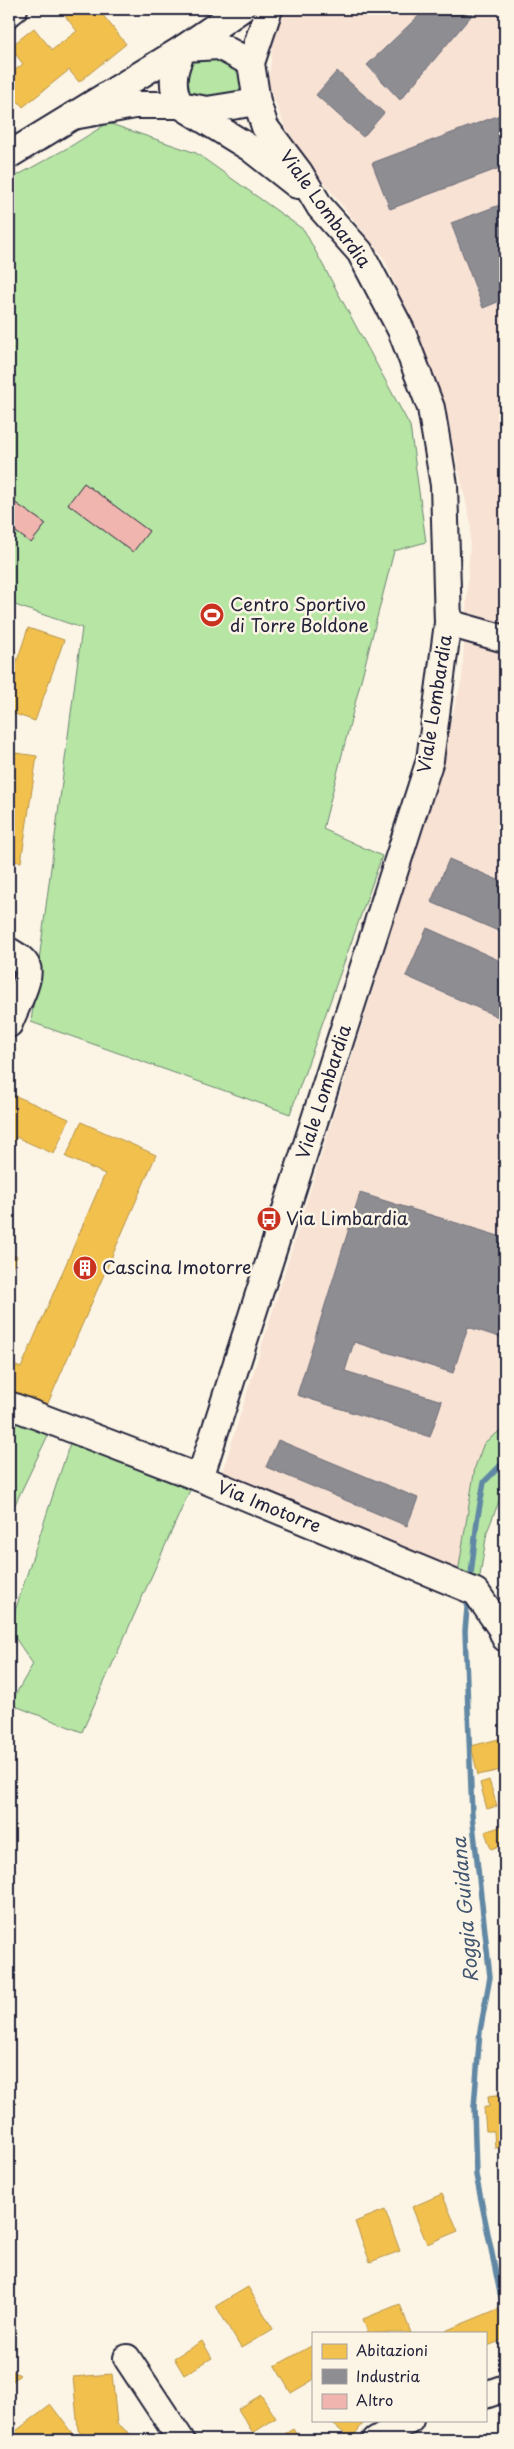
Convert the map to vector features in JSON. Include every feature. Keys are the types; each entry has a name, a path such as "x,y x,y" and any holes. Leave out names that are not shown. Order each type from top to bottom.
{"street":[{"path":"9,13 14,9"},
{"path":"9,155 184,48 241,9"},
{"name":"Viale Lombardia","path":"200,1478 430,760 448,623 444,484 431,408 401,330 360,252 320,207 299,172 265,127 257,102 250,63 269,9"},
{"path":"184,48 219,46 250,63"},
{"path":"184,48 176,63 173,78 176,98 180,105 250,148 287,176 320,207"},
{"path":"74,116 135,105 180,105 207,110 257,102"},
{"path":"448,623 505,639"},
{"path":"9,951 20,958 27,967 28,978 9,1024"},
{"name":"Via Imotorre","path":"9,1405 200,1478 476,1592 501,1628 505,1638"},
{"path":"127,2358 181,2440"},
{"path":"486,2395 505,2388"},
{"path":"376,2440 407,2422"}],"shaded area":[{"path":"283,9 505,9 505,1427 484,1443 471,1487 458,1573 222,1473 421,835 462,679 471,524 444,405 384,258 306,160 284,125 268,82 275,31"}],"green space":[{"path":"214,54 238,67 243,87 241,93 185,99 187,60"},
{"name":"Centro Sportivo di Torre Boldone","path":"108,123 196,153 304,230 410,426 426,542 394,551 323,829 382,856 290,1114 31,1022 82,628 9,603 9,180"},
{"path":"9,1417 49,1433 9,1517"},
{"path":"505,1427 505,1486 487,1532 479,1582 458,1573 475,1467 484,1443"},
{"path":"70,1443 190,1490 82,1732 10,1704 33,1664 9,1629"}],"building: Abitazioni":[{"path":"73,9 98,9 126,44 79,82 69,70 23,107 16,99 9,105 9,75 23,64 10,47 34,28 52,50 77,31 65,16"},
{"path":"28,628 64,640 35,721 9,712 9,685"},
{"path":"9,752 37,756 21,862 9,861"},
{"path":"9,1093 69,1119 54,1154 16,1137 9,1155"},
{"name":"Cascina Imotorre","path":"81,1122 156,1155 45,1410 9,1394 9,1363 21,1368 105,1174 66,1157"},
{"path":"9,1253 17,1256 9,1275"},
{"path":"503,1738 505,1769 478,1775 471,1746"},
{"path":"489,1780 497,1806 487,1809 480,1783"},
{"path":"505,1825 505,1849 503,1850 499,1846 491,1849 485,1832"},
{"path":"505,2094 505,2147 495,2148 494,2131 486,2131 484,2107 489,2107 488,2096"},
{"path":"442,2194 458,2231 427,2244 412,2207"},
{"path":"385,2210 400,2251 370,2262 355,2222"},
{"path":"248,2287 273,2329 241,2348 216,2306"},
{"path":"400,2304 411,2332 368,2332 363,2319"},
{"path":"498,2309 505,2328 505,2339 486,2347 486,2332 445,2331"},
{"path":"202,2341 212,2358 184,2375 174,2358"},
{"path":"312,2346 312,2381 291,2393 275,2366"},
{"path":"9,2369 20,2375 9,2384"},
{"path":"112,2374 117,2424 138,2440 85,2440 78,2430 73,2377"},
{"path":"261,2395 276,2418 253,2433 238,2409"},
{"path":"51,2405 77,2440 9,2440 9,2436"},
{"path":"330,2422 364,2422 351,2439"},
{"path":"293,2429 300,2440 275,2440"}],"building: Industria":[{"path":"426,9 477,9 400,100 367,65"},
{"path":"337,71 384,113 363,137 316,95"},
{"path":"505,113 505,166 390,209 372,163"},
{"path":"505,203 505,299 483,308 451,223"},
{"path":"449,859 505,883 505,934 431,902"},
{"path":"427,928 505,963 505,1020 406,976"},
{"path":"360,1193 505,1238 505,1339 468,1327 453,1373 354,1342 345,1371 442,1401 430,1437 297,1395"},
{"path":"278,1440 418,1498 407,1526 266,1467"}],"building: Altro":[{"path":"84,483 149,531 133,552 68,504"},
{"path":"9,493 16,499 14,502 46,524 31,543 9,527"}],"waterway":[{"name":"Roggia Guidana","path":"470,1583 477,1521 484,1482 505,1461"},
{"name":"Roggia Guidana","path":"468,1597 465,1631 472,1815 490,1977 480,2031 474,2107 476,2175 500,2293 505,2304"}],"place":[{"name":"Centro Sportivo di Torre Boldone","path":"212,615"},
{"name":"Via Limbardia","path":"269,1219"},
{"name":"Cascina Imotorre","path":"85,1268"}]}
